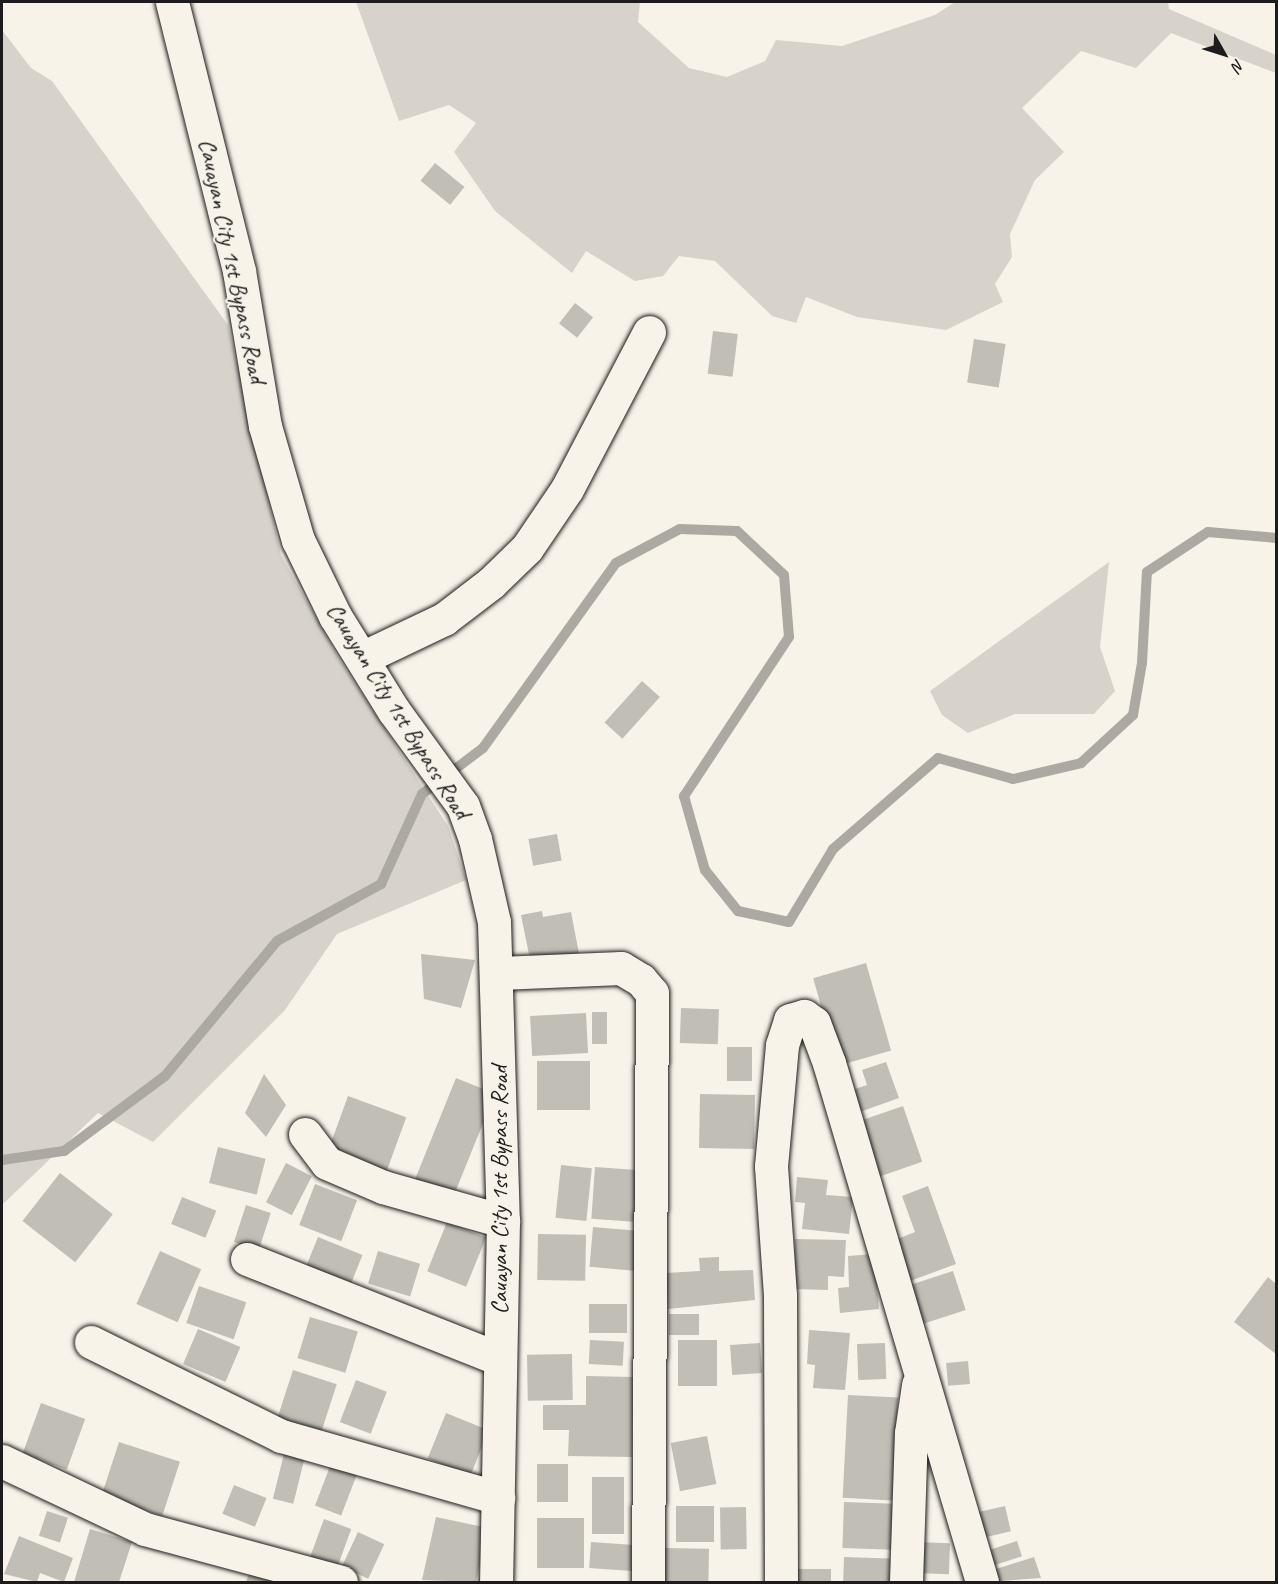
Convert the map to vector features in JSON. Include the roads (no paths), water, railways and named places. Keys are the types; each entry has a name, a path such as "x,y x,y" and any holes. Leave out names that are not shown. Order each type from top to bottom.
{"street":[{"name":"Cauayan City 1st Bypass Road","path":"172,2 239,271 265,426 298,540 362,658 463,806 487,891 499,973 503,1221 496,1582"},
{"path":"362,658 444,619 492,583 527,548 567,489 649,332"},
{"path":"499,973 621,968 641,980 652,993 648,1582"},
{"path":"781,1582 780,1295 771,1166 782,1045 786,1027 797,1016 814,1023 829,1063 919,1378 982,1582"},
{"path":"306,1134 327,1163 383,1187 503,1221"},
{"path":"247,1259 500,1359"},
{"path":"91,1342 280,1436 498,1498"},
{"path":"906,1582 911,1433 919,1378"},
{"path":"2,1461 145,1529 342,1582"}],"waterway":[{"path":"2,1160 64,1151 165,1076 277,941 381,884 422,794 483,748 616,563 680,529 737,531 784,575 789,637 684,796 705,870 738,911 789,922 833,849 938,758 1013,779 1081,763 1133,715 1142,663 1147,572 1208,532 1276,538"}]}
